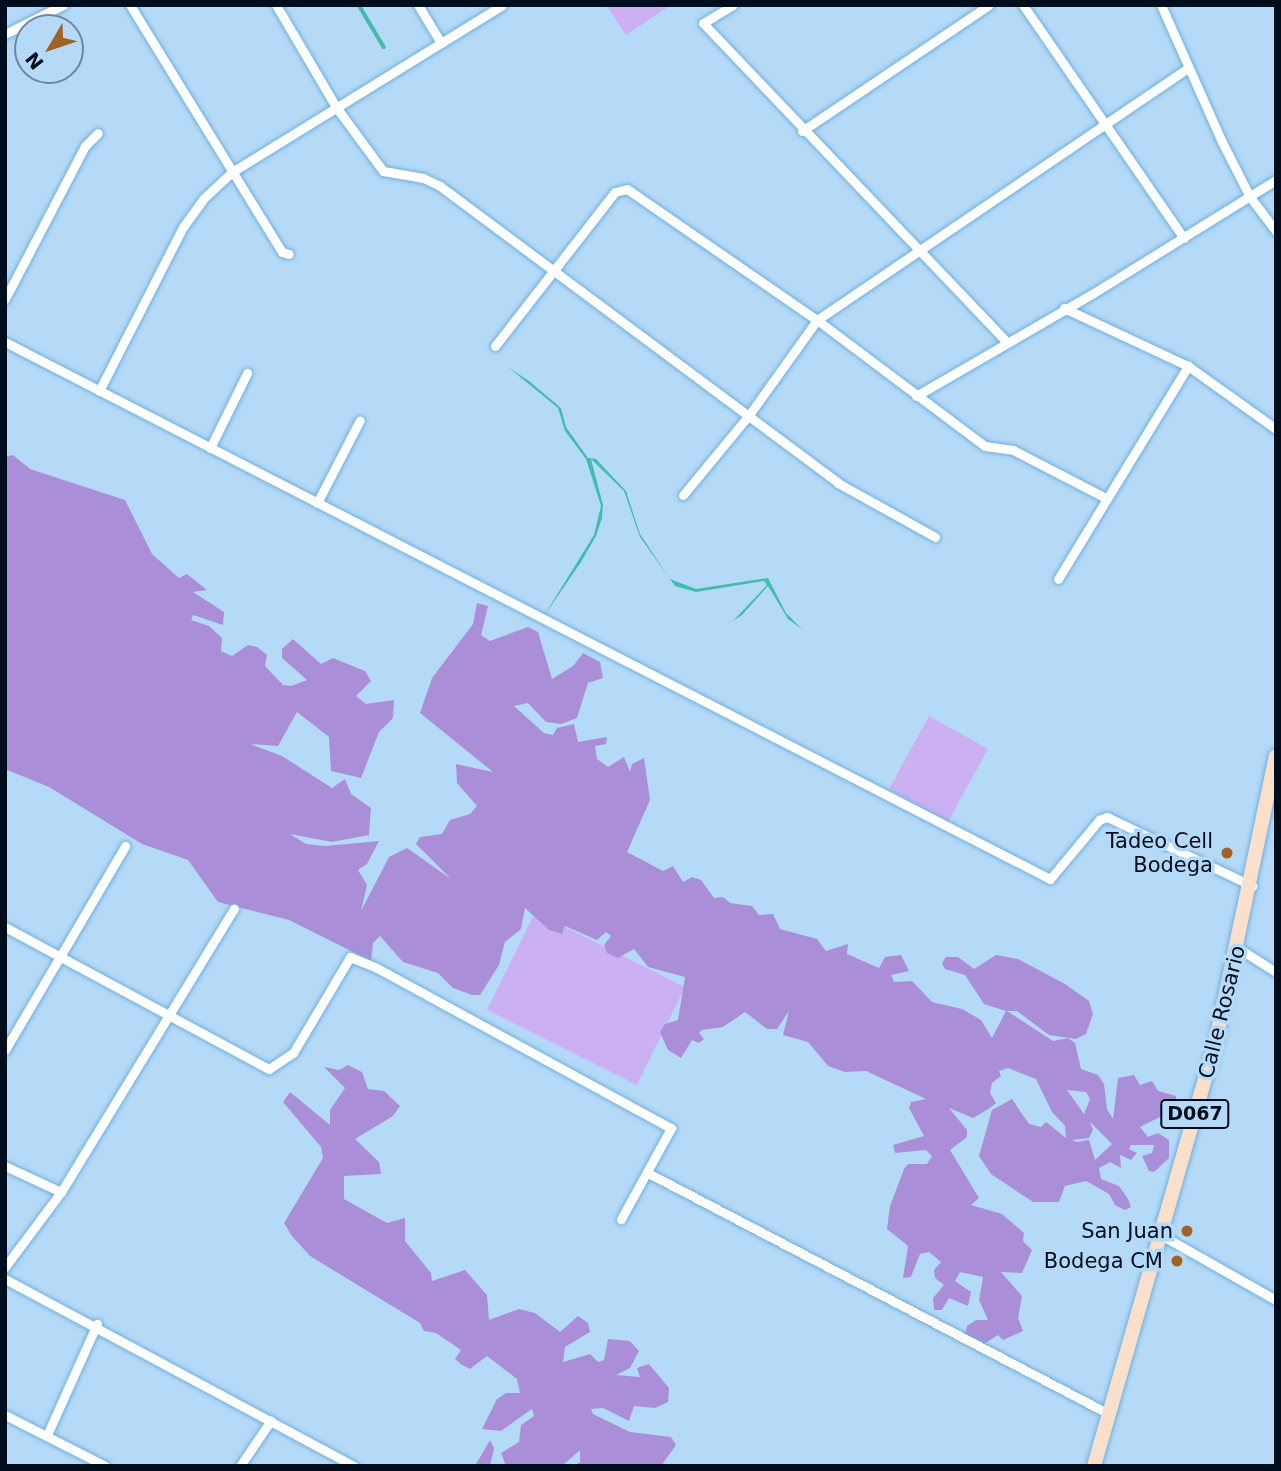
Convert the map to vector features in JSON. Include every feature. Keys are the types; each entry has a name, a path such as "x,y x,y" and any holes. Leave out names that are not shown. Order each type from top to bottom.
{"main road":[{"name":"Calle Rosario","path":"1094,1466 1161,1235 1238,948 1276,756"}],"street":[{"path":"5,34 63,5"},
{"path":"130,5 282,252 289,254"},
{"path":"276,5 336,107 383,170 423,178 440,186 838,483 935,537"},
{"path":"418,5 441,43"},
{"path":"99,391 183,227 203,199 232,172 502,5"},
{"path":"733,5 703,23 802,131 1007,342"},
{"path":"802,131 989,5"},
{"path":"1023,5 1184,238"},
{"path":"1161,5 1250,197 1276,231"},
{"path":"683,495 749,415 817,320 1188,68"},
{"path":"5,299 85,146 98,133"},
{"path":"916,396 1064,308 1089,296 1276,180"},
{"path":"495,346 615,192 627,189 817,320 985,446 1013,450 1106,498"},
{"path":"1089,296 1086,311 1092,318"},
{"path":"1064,308 1092,318 1188,366 1276,429"},
{"path":"5,342 1050,879 1099,820 1107,817 1252,886"},
{"path":"1058,579 1188,366"},
{"path":"210,448 247,373"},
{"path":"317,503 360,420"},
{"path":"5,1050 125,846"},
{"path":"5,1267 61,1192 166,1014 233,909"},
{"path":"5,927 260,1065 275,1068 293,1053 350,957 461,1010 671,1128 650,1174 621,1219"},
{"path":"1238,948 1276,972"},
{"path":"5,1166 61,1192"},
{"path":"650,1174 1109,1414"},
{"path":"1161,1235 1276,1300"},
{"path":"5,1279 97,1324 354,1466"},
{"path":"47,1435 97,1324"},
{"path":"5,1415 100,1465"},
{"path":"240,1466 271,1420"}],"shaded area":[{"path":"606,5 671,5 626,35"},
{"path":"508,367 561,408 566,427 588,458 596,459 626,491 640,534 670,579 640,537 624,491 591,459 603,505 602,518 596,536 581,562 542,619 594,535 601,506 586,459 565,431 558,408"},
{"path":"13,455 30,469 125,500 152,554 179,578 187,574 207,590 193,592 224,612 223,625 193,615 191,620 209,626 222,638 221,651 232,656 248,645 257,647 267,655 265,666 283,685 291,686 307,680 282,658 282,649 293,639 321,664 333,658 365,671 371,681 356,696 366,704 394,700 393,718 379,732 361,778 331,771 329,737 297,712 278,746 250,744 282,756 332,788 345,779 351,794 371,808 369,835 332,842 290,834 306,844 325,846 379,841 367,864 358,870 367,885 361,911 389,857 407,848 451,879 416,844 420,837 442,834 450,820 470,814 477,806 457,783 456,764 493,772 420,713 432,678 473,624 477,603 488,606 481,635 490,641 528,627 538,632 552,679 573,666 583,653 600,662 603,678 588,683 577,718 561,724 546,722 528,703 514,706 544,733 553,735 557,728 574,724 578,742 607,737 606,744 595,746 597,759 608,767 624,757 630,772 632,764 644,758 650,800 627,852 663,871 673,866 683,882 692,877 701,880 714,898 723,897 730,903 752,906 759,915 773,914 780,929 817,939 826,951 848,944 847,954 879,968 885,957 901,955 909,971 891,975 894,982 912,981 932,1002 962,1009 981,1020 992,1038 1006,1011 984,1004 965,975 945,969 942,963 946,957 958,957 974,969 996,955 1018,959 1065,984 1089,1001 1093,1014 1086,1034 1076,1039 1049,1035 1017,1011 1007,1011 1053,1041 1068,1038 1075,1043 1081,1069 1098,1075 1104,1084 1107,1109 1113,1119 1118,1078 1134,1075 1140,1085 1152,1081 1158,1091 1176,1096 1176,1109 1140,1127 1148,1137 1158,1133 1169,1140 1169,1158 1154,1172 1149,1171 1142,1156 1152,1153 1154,1145 1131,1145 1129,1149 1137,1153 1131,1160 1120,1155 1121,1168 1110,1162 1099,1168 1101,1179 1119,1186 1128,1199 1131,1207 1125,1210 1115,1205 1109,1194 1086,1181 1065,1186 1059,1202 1033,1202 991,1174 979,1156 992,1110 1012,1099 1029,1124 1041,1127 1046,1122 1066,1138 1065,1126 1052,1112 1036,1079 1008,1068 999,1071 1001,1076 992,1083 990,1093 996,1103 990,1108 973,1118 949,1108 967,1130 967,1137 950,1150 979,1198 971,1205 1002,1214 1024,1233 1023,1241 1032,1250 1022,1273 1001,1272 1022,1296 1018,1318 1023,1331 1003,1340 998,1335 984,1344 965,1334 967,1326 976,1320 988,1320 979,1300 983,1277 960,1272 955,1281 971,1292 968,1306 949,1298 942,1310 934,1310 933,1298 944,1285 935,1278 934,1270 941,1262 929,1252 920,1254 911,1277 903,1278 908,1246 887,1229 890,1206 904,1169 908,1164 927,1164 932,1156 926,1150 895,1153 893,1145 924,1136 909,1108 911,1102 926,1099 866,1071 845,1072 828,1066 808,1042 783,1035 789,1011 777,1029 767,1029 745,1012 723,1027 702,1030 699,1033 704,1039 699,1043 692,1040 681,1058 668,1050 660,1032 665,1024 678,1020 685,977 648,967 634,949 618,958 607,953 604,945 611,936 606,932 597,940 565,926 562,934 549,930 525,908 521,929 505,942 499,965 480,995 472,995 453,988 438,973 403,962 380,936 373,943 371,961 289,920 218,902 188,860 142,844 49,787 5,769 5,457","holes":["1067,1090 1086,1092 1090,1099 1084,1114","1090,1122 1112,1144 1095,1160 1089,1140 1072,1140 1089,1138 1093,1130"]},
{"path":"768,578 786,613 802,629 788,619 768,586 742,615 733,621 767,585 764,581 696,592 675,586 670,579 696,589"},
{"path":"929,716 988,749 948,822 889,789"},
{"path":"535,912 685,987 637,1085 487,1010"},
{"path":"348,1065 362,1072 368,1089 384,1091 400,1106 393,1116 355,1139 379,1162 381,1174 344,1176 344,1199 387,1223 405,1218 405,1241 431,1273 432,1281 465,1270 487,1295 489,1320 519,1309 535,1313 560,1332 578,1316 588,1323 590,1332 565,1347 563,1362 590,1354 598,1362 604,1360 608,1339 630,1341 639,1351 630,1368 616,1375 640,1377 637,1368 649,1364 669,1388 668,1402 655,1408 634,1406 629,1421 603,1408 591,1409 593,1414 630,1432 671,1437 676,1445 661,1466 574,1466 580,1462 580,1450 562,1466 506,1466 501,1453 519,1442 521,1425 534,1416 532,1409 501,1431 482,1429 497,1399 506,1393 520,1393 517,1379 487,1356 470,1369 462,1365 455,1359 461,1350 436,1333 424,1331 420,1323 310,1256 292,1236 284,1223 323,1158 321,1147 283,1102 290,1092 330,1125 330,1110 345,1088 324,1067 339,1070"},
{"path":"490,1440 494,1448 490,1466 475,1466"}],"waterway":[{"path":"359,5 384,47"}],"place":[{"name":"Tadeo Cell Bodega","path":"1227,853"},
{"name":"San Juan","path":"1187,1231"},
{"name":"Bodega CM","path":"1177,1261"}]}
